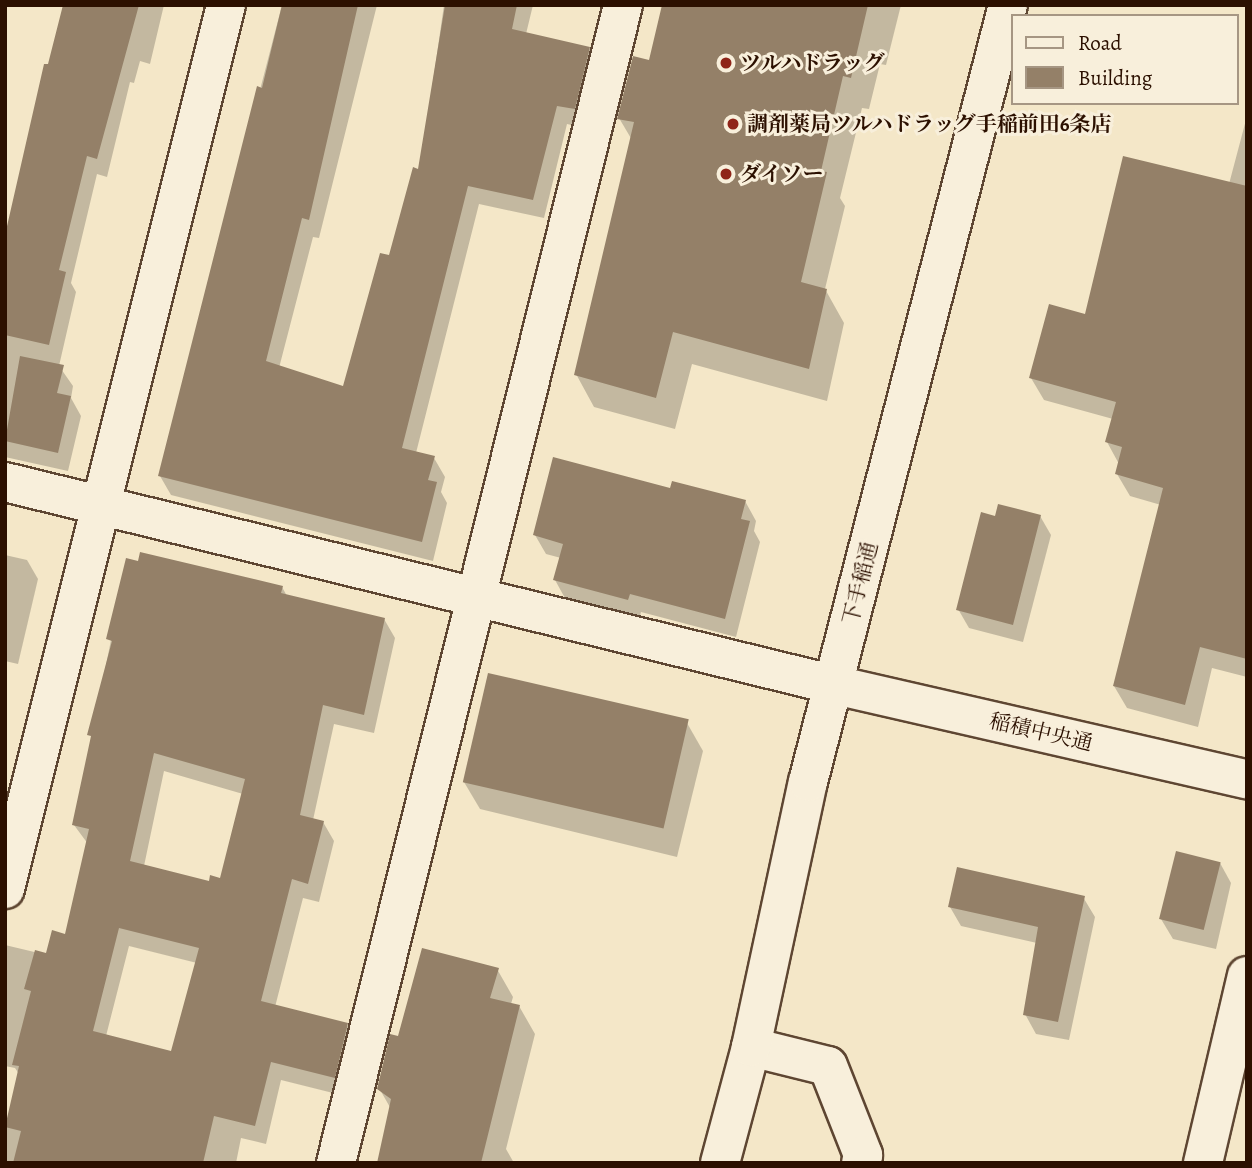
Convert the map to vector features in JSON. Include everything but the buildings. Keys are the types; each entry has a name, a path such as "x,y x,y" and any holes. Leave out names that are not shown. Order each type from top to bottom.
{"street":[{"path":"5,889 226,5"},
{"path":"336,1163 623,5"},
{"name":"下手稲通","path":"720,1163 751,1047 808,782 1007,5"},
{"name":"稲積中央通","path":"5,482 102,503 835,685 1247,779"},
{"path":"1203,1163 1247,976"},
{"path":"751,1047 828,1066 863,1155 861,1163"}],"place":[{"name":"ツルハドラッグ","path":"726,63"},
{"name":"調剤薬局ツルハドラッグ手稲前田6条店","path":"733,124"},
{"name":"ダイソー","path":"726,174"}]}
